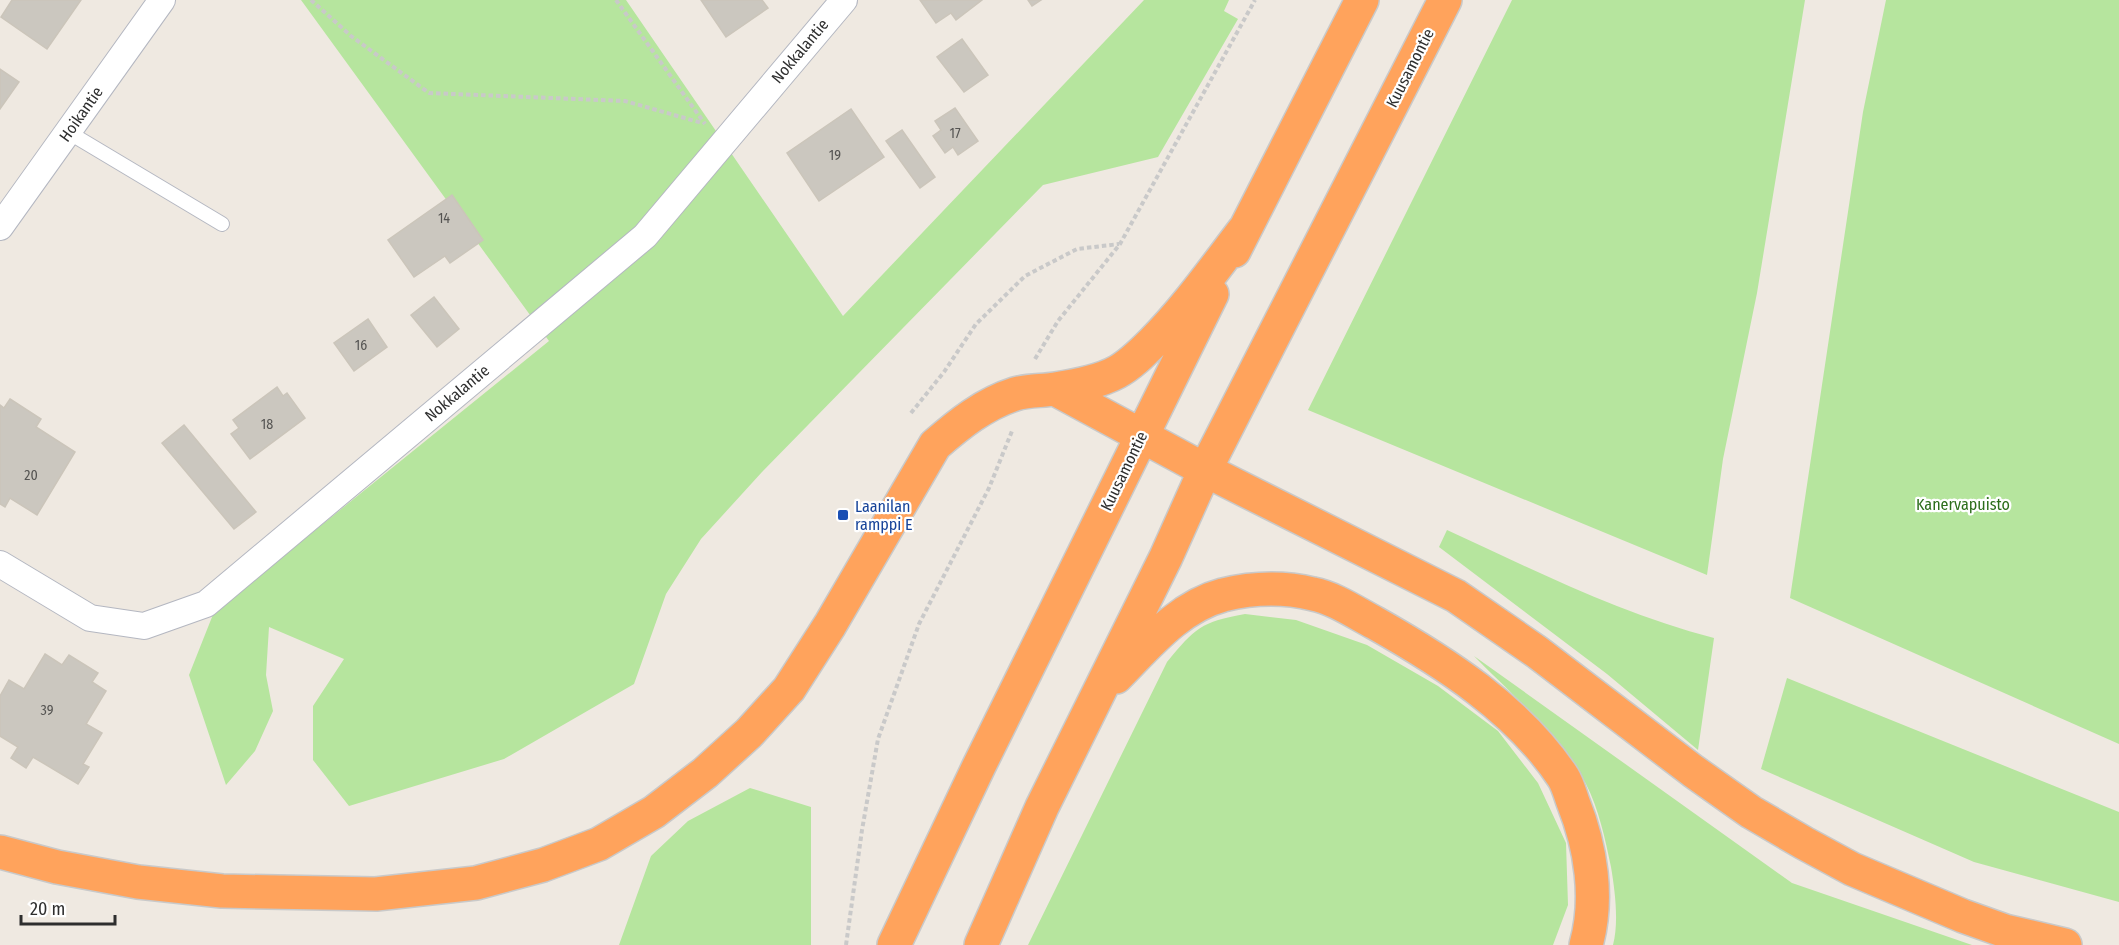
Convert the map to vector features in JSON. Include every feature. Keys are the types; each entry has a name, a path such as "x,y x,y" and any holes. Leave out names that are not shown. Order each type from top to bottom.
{"highway":[{"name":"Kuusamontie","path":"894,945 979,766 1142,435 1362,0"},
{"name":"Kuusamontie","path":"981,945 1042,807 1205,470 1445,0"},
{"path":"0,852 57,867 150,884 222,891 376,894 477,883 543,865 599,844 654,812 705,773 749,733 789,688 830,625 935,445 979,410 1016,393 1055,389 1100,379 1117,372 1135,359 1186,305 1244,230"},
{"path":"1055,389 1251,494 1456,597 1538,652 1693,771 1751,812 1804,843 1852,869 1964,916 2005,931 2065,945"},
{"path":"1223,435 1227,460 1235,479 1251,494"},
{"path":"1098,695 1168,625 1196,606 1221,596 1246,591 1276,589 1315,594 1352,610 1407,641 1486,696 1541,748 1564,779 1579,818 1592,879 1592,911 1587,945"}],"street":[{"name":"Hoikantie","path":"0,227 162,0"},
{"name":"Nokkalantie","path":"2,571 90,618 144,626 206,604 645,236 844,0"}],"lane":[{"path":"68,132 222,224"}],"path":[{"path":"311,0 351,36 429,93 625,101 705,124"},
{"path":"616,0 721,146"},
{"path":"1030,366 1058,321 1120,244 1255,0"},
{"path":"911,413 944,372 976,324 1025,276 1077,249 1120,244"},
{"path":"846,945 862,830 878,739 918,624 989,488 1014,428"}],"green space":[{"path":"301,0 626,0 843,316 1144,0 1229,0 1224,11 1238,19 1158,157 1043,185 762,472 701,539 666,594 634,684 504,759 349,806 313,760 313,706 344,659 269,627 266,675 273,711 255,751 226,785 189,675 214,612 549,341"},
{"path":"1512,0 1805,0 1757,293 1723,459 1707,575 1308,410"},
{"name":"Kanervapuisto","path":"1886,0 2119,0 2119,744 1790,598 1863,112"},
{"path":"1447,530 1612,604 1645,617 1714,638 1698,750 1607,674 1439,547"},
{"path":"1245,614 1296,620 1367,645 1438,686 1498,731 1538,783 1566,843 1568,905 1553,945 1028,945 1167,662 1200,628 1218,620"},
{"path":"1474,656 1792,883 1972,945 1613,945 1616,917 1611,867 1591,794 1576,767 1550,733"},
{"path":"1787,678 2119,812 2119,902 1974,862 1761,769"},
{"path":"750,788 811,807 811,945 619,945 651,856 688,821"}],"building":[{"path":"12,0 81,0 47,49 1,17"},
{"path":"701,0 762,0 768,8 726,37"},
{"path":"920,0 982,0 956,20 951,13 936,23"},
{"path":"1028,0 1041,0 1032,6"},
{"path":"962,39 988,75 964,92 937,57"},
{"path":"0,69 19,82 0,109"},
{"path":"955,108 978,141 958,155 953,147 945,153 933,136 941,130 935,121"},
{"path":"851,109 884,157 819,201 787,153"},
{"path":"902,130 935,177 920,188 886,141"},
{"path":"452,195 483,240 450,263 445,256 414,277 388,240"},
{"path":"434,297 459,329 437,347 411,315"},
{"path":"368,319 387,347 354,371 334,343"},
{"path":"277,387 283,396 287,393 305,418 250,459 231,434 239,428 233,420"},
{"path":"10,399 41,419 36,427 75,452 37,515 10,498 5,507 0,504 0,405 4,408"},
{"path":"184,425 256,512 234,529 162,443"},
{"path":"45,654 62,665 69,655 98,673 92,682 106,691 86,724 102,733 83,764 89,767 78,784 33,757 26,768 11,758 18,747 0,736 0,696 9,680 24,689"}],"place":[{"name":"Laanilan ramppi E","path":"843,515"}]}
